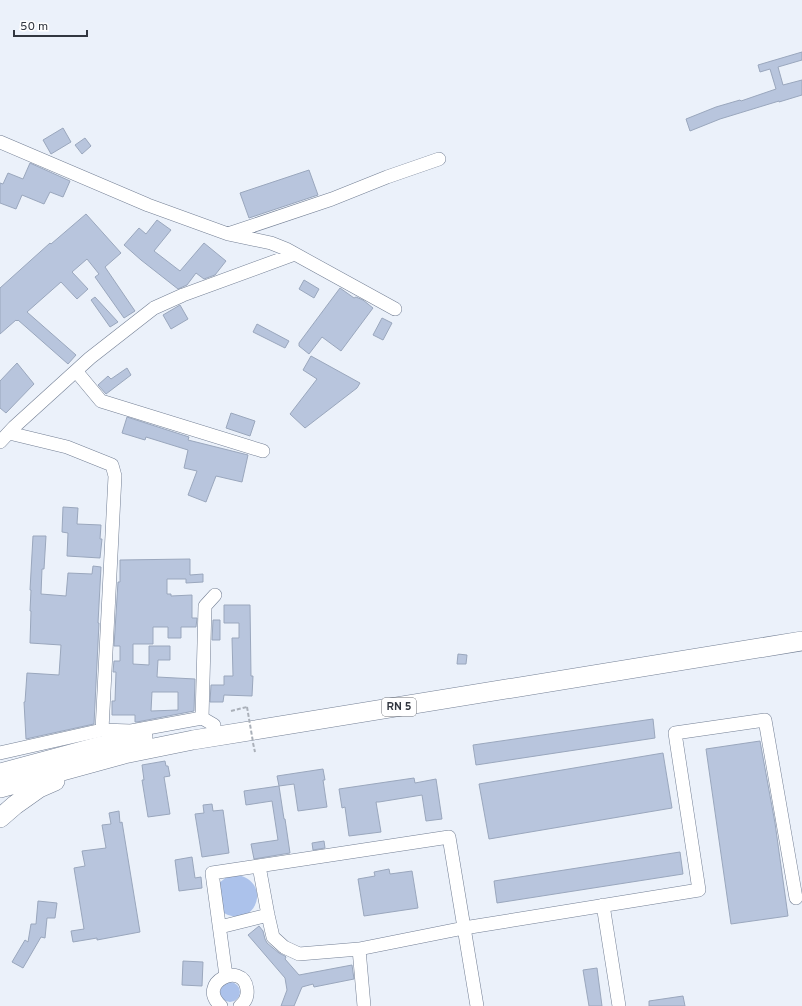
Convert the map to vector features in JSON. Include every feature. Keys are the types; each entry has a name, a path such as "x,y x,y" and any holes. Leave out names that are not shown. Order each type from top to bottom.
{"highway":[{"name":"RN 5","path":"0,773 101,746 208,721 801,639"},
{"name":"RN 5","path":"0,788 94,762 208,738 801,639"},
{"path":"0,818 39,788 94,762"}],"street":[{"path":"0,142 148,205 228,234 271,243 295,254 396,308"},
{"path":"228,234 332,199 387,177 439,159"},
{"path":"4,437 90,358 154,308 183,295 295,254"},
{"path":"76,371 101,401 264,450"},
{"path":"4,437 68,447 112,465 115,476 102,730"},
{"path":"0,753 102,730 131,731 208,721 205,606 215,595"},
{"path":"258,866 274,937 284,947 299,954 360,949 464,928 699,890 676,733 765,720 796,898"},
{"path":"226,976 212,873 449,837 476,1006"},
{"path":"603,905 619,1006"},
{"path":"220,927 268,915"},
{"path":"360,949 364,1006"},
{"path":"221,1006 215,999 214,989 218,981 226,976 236,976 246,985 248,995 243,1004 240,1006"}],"path":[{"path":"231,711 247,707 252,742 255,752"}],"shaded area":[{"path":"238,875 249,880 255,887 257,895 256,903 251,911 244,915 235,917 224,913 219,883 228,876"},
{"path":"230,982 237,985 240,992 237,999 230,1002 223,999 220,992 223,985"}],"building":[{"path":"802,52 802,60 778,67 783,85 802,80 802,95 720,119 690,131 686,119 716,107 740,100 741,101 776,89 770,69 760,72 758,65"},
{"path":"63,128 71,142 51,154 43,140"},
{"path":"85,138 91,146 82,154 75,145"},
{"path":"30,163 70,181 63,197 50,192 44,204 22,195 16,209 0,203 0,183 3,184 8,173 23,179"},
{"path":"309,170 318,195 249,218 240,193"},
{"path":"86,214 121,253 105,267 135,311 124,318 95,277 99,274 87,259 72,272 88,289 77,299 61,282 27,312 76,355 68,364 18,320 16,320 0,334 0,288 50,243 51,244"},
{"path":"157,220 171,230 154,251 180,271 204,243 226,261 215,275 204,279 196,273 187,285 178,289 124,245 139,228 146,234"},
{"path":"304,280 319,289 314,298 299,289"},
{"path":"340,288 354,298 356,297 363,300 373,308 341,351 322,337 309,354 299,346 299,343"},
{"path":"95,297 118,322 110,327 91,300"},
{"path":"180,305 188,319 171,329 163,315"},
{"path":"382,318 392,323 383,340 373,335"},
{"path":"257,324 289,341 285,348 253,332"},
{"path":"311,356 360,383 357,388 305,428 290,414 317,379 303,370"},
{"path":"17,363 34,384 6,413 0,408 0,381"},
{"path":"127,368 131,375 106,394 98,385 108,376 111,379"},
{"path":"231,413 255,421 250,436 226,428"},
{"path":"127,417 189,437 188,440 248,455 242,482 216,476 206,502 188,495 197,471 184,468 188,450 146,437 145,440 122,433"},
{"path":"63,507 78,508 77,524 101,525 100,539 102,539 100,558 67,556 68,533 62,532"},
{"path":"33,536 46,536 41,594 66,596 68,573 92,574 93,566 101,567 94,724 26,739 24,702 27,673 59,675 61,645 30,643 30,590"},
{"path":"190,559 190,575 203,574 203,582 186,583 186,579 167,579 167,594 171,594 171,596 192,595 192,618 197,618 196,627 181,627 181,638 168,638 168,627 153,627 153,644 133,644 133,664 149,665 149,646 170,646 170,660 158,660 157,677 195,679 194,711 137,722 135,722 135,715 112,715 112,701 115,701 116,672 113,672 114,661 120,661 120,646 114,646 118,582 120,582 120,560","holes":["152,692 178,692 178,710 151,711"]},
{"path":"224,605 250,605 251,676 253,676 252,696 224,695 223,702 210,702 211,685 224,685 224,676 233,676 232,638 239,638 239,623 224,623"},
{"path":"213,620 220,620 220,640 212,640"},
{"path":"458,654 467,655 466,664 457,664"},
{"path":"653,719 655,738 476,765 473,745"},
{"path":"760,741 775,823 788,916 731,924 706,749"},
{"path":"663,753 672,808 489,839 479,784"},
{"path":"165,761 166,766 168,766 170,776 164,777 170,814 148,817 142,780 144,780 142,765"},
{"path":"323,769 327,807 298,811 294,784 279,786 277,776"},
{"path":"414,778 415,783 436,779 442,819 426,821 422,795 376,802 381,832 349,836 345,807 342,808 339,789"},
{"path":"279,786 290,853 254,859 251,844 278,840 272,801 246,805 244,791"},
{"path":"212,804 213,811 223,810 229,853 202,857 195,814 204,813 203,805"},
{"path":"119,811 140,932 97,940 97,938 73,942 71,931 84,929 74,868 85,866 82,851 106,848 102,825 111,824 109,813"},
{"path":"324,841 325,848 313,850 312,843"},
{"path":"680,852 683,874 497,903 494,881"},
{"path":"192,857 195,878 201,877 202,888 179,891 175,860"},
{"path":"389,869 390,874 412,871 418,908 364,916 358,879 375,876 374,872"},
{"path":"38,901 57,903 55,918 47,918 45,938 41,937 23,968 12,962 25,940 28,942 31,924 36,924"},
{"path":"259,926 263,931 267,943 286,957 285,959 299,975 352,965 354,979 314,987 313,984 302,987 294,1006 281,1006 287,990 285,978 248,935"},
{"path":"183,961 203,962 202,986 182,985"},
{"path":"597,968 602,1006 589,1006 583,970"},
{"path":"683,996 685,1006 649,1006 649,1001"}]}
